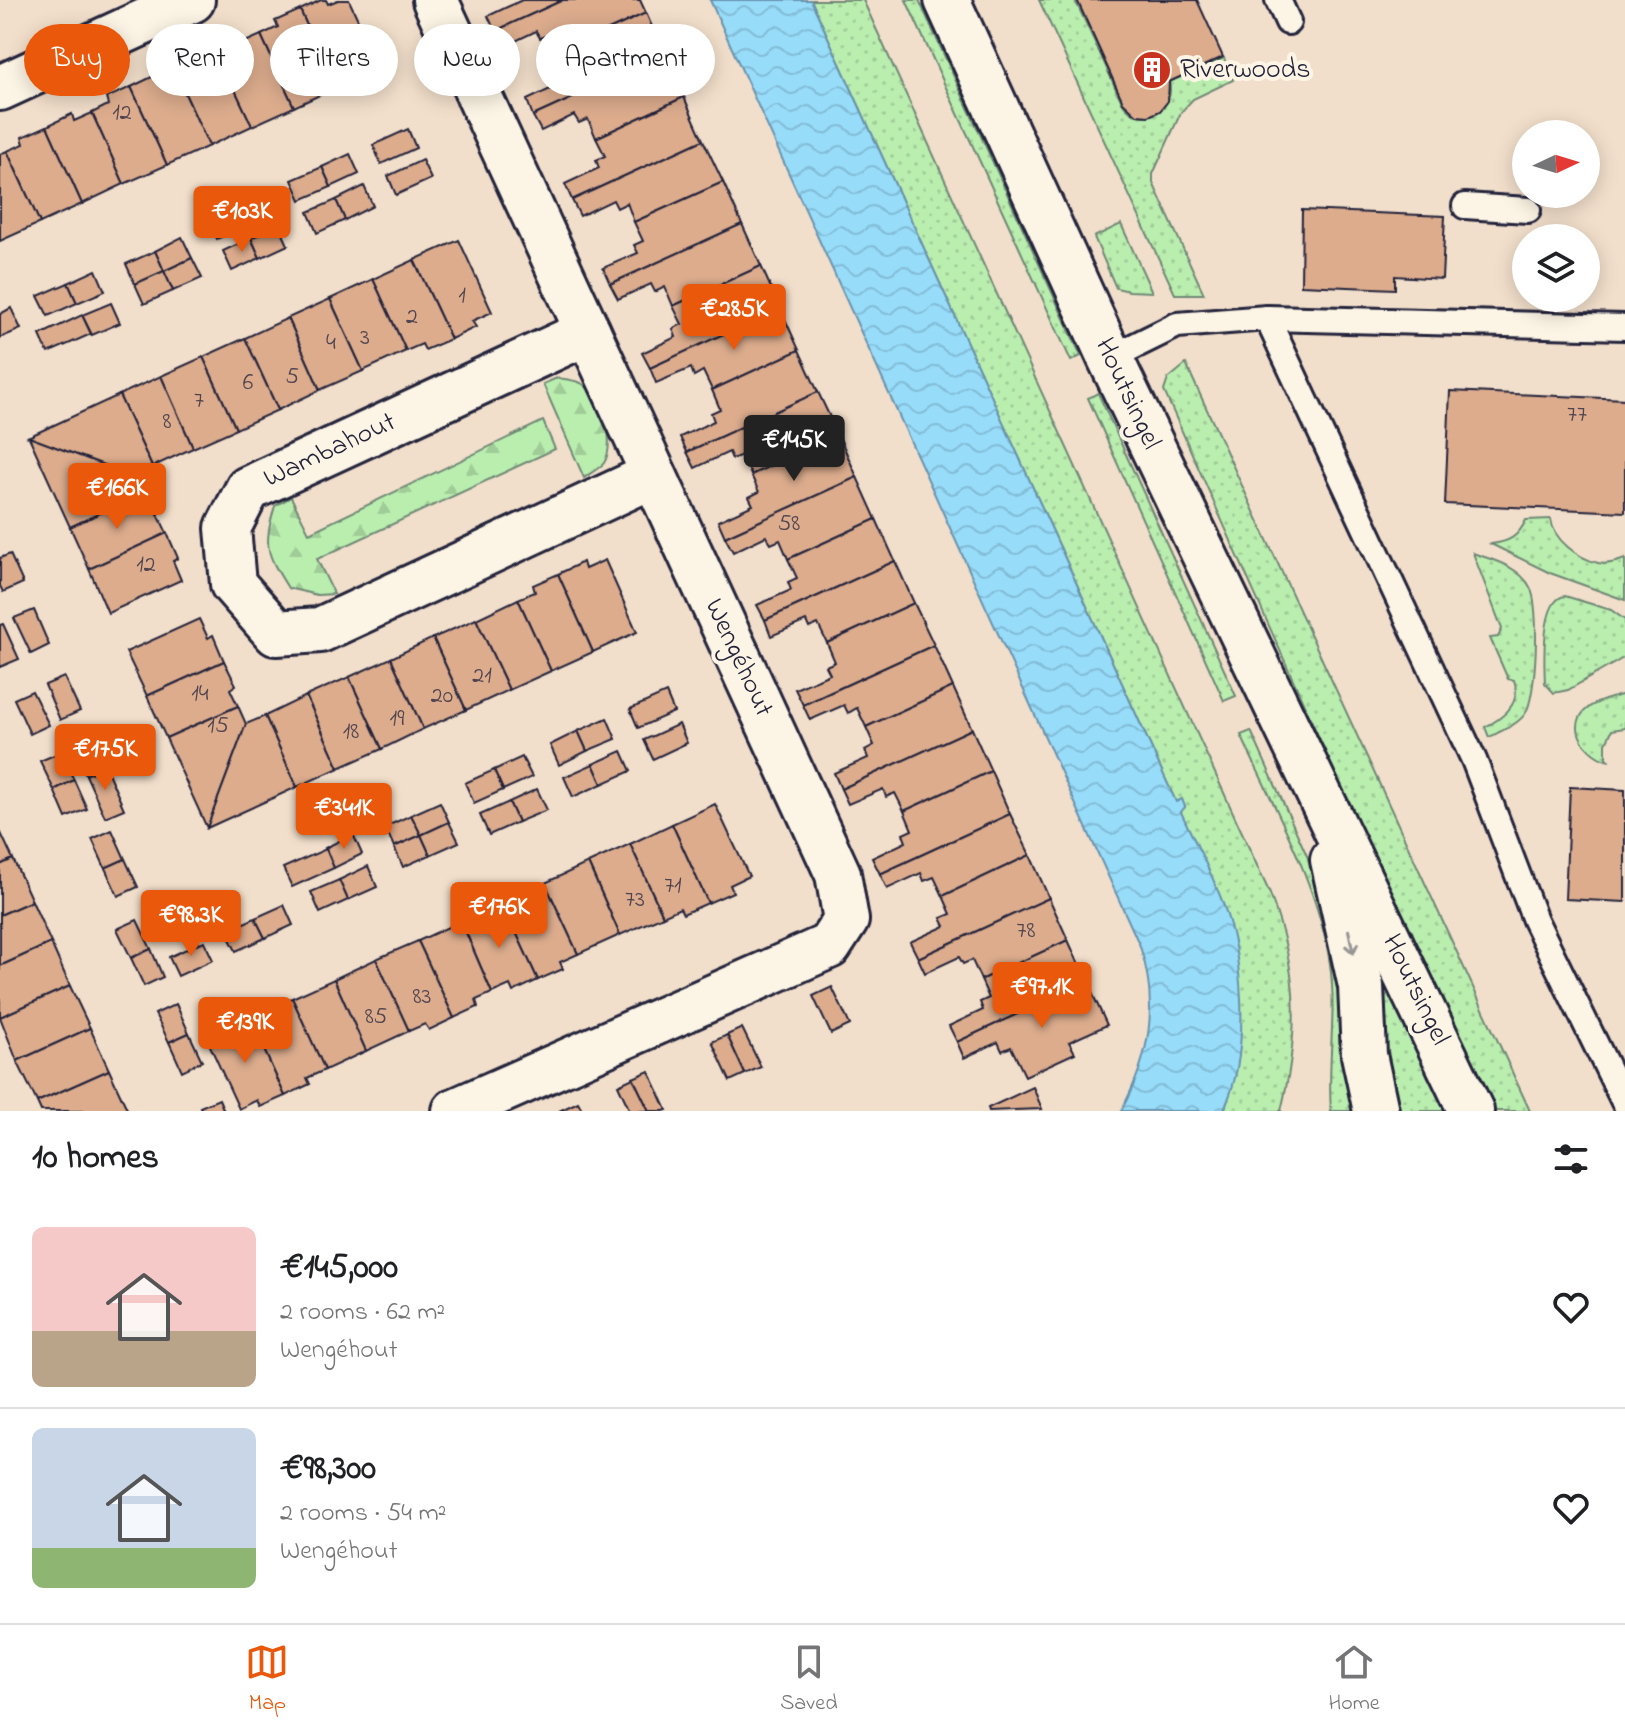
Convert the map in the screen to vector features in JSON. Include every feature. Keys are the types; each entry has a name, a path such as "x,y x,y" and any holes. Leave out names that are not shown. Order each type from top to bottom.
{"street":[{"path":"0,88 192,0"},
{"name":"Wengéhout","path":"435,0 838,874 846,920 829,946 455,1111"},
{"name":"Houtsingel","path":"947,0 1110,358 1471,1111"},
{"name":"Wambahout","path":"588,332 248,489 228,528 233,584 276,633 320,630 654,475"},
{"name":"Houtsingel","path":"1315,784 1361,986 1364,1055 1376,1111"}],"lane":[{"path":"1465,206 1528,210"},
{"path":"1110,358 1177,325 1267,318 1625,327"},
{"path":"1267,318 1474,760 1535,920 1625,1104"}],"green space":[{"path":"811,0 863,0 1270,894 1287,950 1294,1002 1291,1054 1281,1111 1223,1111 1226,1106 1180,811 1185,807 1182,800 1176,802"},
{"path":"906,0 919,0 1081,356 1071,361"},
{"path":"1039,0 1075,0 1120,99 1135,114 1143,116 1158,112 1168,99 1169,82 1224,58 1233,80 1193,99 1181,112 1153,174 1153,183 1204,294 1175,294"},
{"path":"1121,224 1152,292 1116,288 1094,237"},
{"path":"1186,364 1530,1111 1486,1111 1164,391 1168,379"},
{"path":"557,378 579,382 589,389 605,419 608,454 602,465 584,478 543,384"},
{"path":"1098,393 1236,696 1224,701 1088,398"},
{"path":"543,421 555,449 317,559 334,594 317,595 288,588 269,549 269,531 275,506 291,497 309,533"},
{"path":"1551,519 1561,541 1582,557 1601,564 1625,559 1625,600 1550,573 1491,544 1512,538 1526,520"},
{"path":"1473,553 1519,574 1530,587 1535,612 1534,671 1529,704 1518,721 1489,737 1485,727 1509,709 1516,688 1514,680 1508,679 1490,638 1498,637 1502,629"},
{"path":"1565,596 1611,610 1625,620 1625,657 1568,690 1554,693 1545,683 1546,633 1552,608 1557,600"},
{"path":"1625,694 1625,728 1612,730 1606,743 1606,758 1610,761 1587,747 1578,724 1588,708"},
{"path":"1251,731 1312,867 1332,920 1358,1111 1331,1111 1332,982 1324,934 1316,904 1293,846 1241,735"},
{"path":"1390,993 1450,1111 1394,1111 1383,1071 1382,1005"}],"water":[{"path":"710,0 811,0 1176,802 1182,799 1185,807 1181,812 1222,899 1237,959 1241,1039 1232,1089 1223,1111 1121,1111 1139,1071 1148,1030 1149,989 1140,946"}],"building":[{"path":"321,0 326,0 328,4 349,0 360,24 306,24 300,10"},
{"path":"522,0 563,0 510,24 492,24 488,16"},
{"path":"563,0 640,0 646,13 622,24 536,24 536,31 520,39 520,24 510,24"},
{"name":"Riverwoods","path":"1077,0 1197,0 1223,57 1169,82 1168,101 1160,111 1149,116 1137,115 1123,102"},
{"path":"300,10 306,24 276,24 275,21"},
{"path":"646,13 651,24 622,24"},
{"path":"270,31 270,55 261,35"},
{"path":"261,35 270,55 270,96 289,96 294,107 252,126 238,96 254,96 254,38"},
{"path":"146,80 146,96 186,96 209,146 167,165 131,87"},
{"path":"130,87 167,165 124,184 92,113 108,105 106,98 130,96"},
{"path":"186,96 238,96 252,126 209,146"},
{"path":"289,96 318,96 294,107"},
{"path":"536,96 577,96 533,116 527,100"},
{"path":"577,96 684,97 596,138 588,119 579,123 574,115 541,131 533,116"},
{"path":"684,97 703,140 572,200 565,184 599,168 596,160 605,156 596,138"},
{"path":"92,113 124,184 82,204 47,126 72,114 74,121"},
{"path":"47,126 82,204 40,223 7,151 24,144 22,137"},
{"path":"408,129 416,148 381,164 373,145"},
{"path":"703,140 723,182 634,222 627,203 617,208 613,200 580,216 572,200"},
{"path":"7,151 40,223 0,241 0,154"},
{"path":"350,154 359,174 331,187 322,167"},
{"path":"422,160 431,179 396,195 388,176"},
{"path":"322,167 331,187 301,200 292,180"},
{"path":"723,182 742,224 610,284 603,268 638,253 634,245 643,241 634,222"},
{"path":"364,186 373,206 345,220 336,200"},
{"path":"264,193 273,213 246,226 237,206"},
{"path":"336,200 345,220 317,233 308,212"},
{"path":"237,206 246,226 217,239 208,219"},
{"path":"1302,210 1445,216 1442,279 1395,276 1395,289 1301,285"},
{"path":"742,224 761,266 673,306 665,287 655,292 651,284 618,299 610,284"},
{"path":"279,225 288,245 260,258 251,238"},
{"path":"182,237 192,258 164,271 155,251"},
{"path":"251,238 260,258 232,271 223,251"},
{"path":"459,240 492,312 472,321 476,327 451,339 414,260"},
{"path":"155,251 164,271 135,284 126,264"},
{"path":"192,258 202,278 173,291 164,271"},
{"path":"414,260 451,339 425,350 422,344 406,351 373,279"},
{"path":"761,266 780,308 650,368 642,353 676,337 673,329 682,324 673,306"},
{"path":"96,270 105,291 77,303 68,283"},
{"path":"164,271 173,291 144,304 135,284"},
{"path":"373,279 406,351 363,371 330,299"},
{"path":"68,283 77,303 48,316 38,296"},
{"path":"330,299 363,371 320,390 288,318"},
{"path":"111,303 120,323 92,335 82,315"},
{"path":"11,308 21,329 0,338 0,314"},
{"path":"780,308 799,350 712,390 703,371 694,376 691,368 656,383 650,368"},
{"path":"82,315 91,334 48,353 40,335"},
{"path":"288,318 320,390 278,410 245,338"},
{"path":"245,338 278,410 236,429 203,357"},
{"path":"799,350 818,392 687,452 680,437 714,421 711,413 720,409 712,390"},
{"path":"203,357 236,429 193,448 161,376"},
{"path":"161,376 193,448 152,467 119,395"},
{"path":"1450,391 1625,399 1625,512 1445,504"},
{"path":"818,392 838,434 751,475 742,455 732,459 729,452 695,468 687,452"},
{"path":"119,395 152,467 133,476 28,437"},
{"path":"838,434 857,477 725,537 718,521 753,505 749,497 759,492 751,475"},
{"path":"29,437 133,476 142,494 70,527"},
{"path":"857,477 876,519 788,559 780,540 771,544 766,536 733,552 725,537"},
{"path":"142,494 149,511 155,508 167,533 89,569 70,527"},
{"path":"876,519 895,561 765,620 757,605 791,590 788,582 797,578 788,559"},
{"path":"167,533 178,558 173,561 181,580 108,613 89,569"},
{"path":"10,554 23,583 3,592 0,586 0,558"},
{"path":"605,560 637,632 593,652 558,574 583,562 585,569"},
{"path":"895,561 914,603 827,643 818,624 809,628 806,621 771,636 765,620"},
{"path":"558,574 593,652 551,671 518,599 535,592 533,585"},
{"path":"518,599 551,671 509,690 476,619"},
{"path":"914,603 934,645 803,705 795,689 830,674 826,666 835,662 827,643"},
{"path":"34,610 49,645 31,654 14,618"},
{"path":"199,619 208,638 213,635 224,661 147,696 126,652"},
{"path":"476,619 509,690 466,710 433,638"},
{"path":"3,624 19,659 0,667 0,625"},
{"path":"433,638 466,710 423,729 391,658"},
{"path":"934,645 953,687 866,727 857,708 848,713 844,705 810,720 803,705"},
{"path":"391,658 423,729 382,749 349,677"},
{"path":"224,661 236,685 230,689 238,706 166,738 147,696"},
{"path":"64,677 80,711 60,720 45,685"},
{"path":"349,677 382,749 339,768 306,696"},
{"path":"953,687 972,729 841,789 834,773 868,758 865,750 874,745 866,727"},
{"path":"32,691 49,725 30,734 14,699"},
{"path":"666,693 674,712 638,728 630,709"},
{"path":"306,696 339,768 297,787 265,716"},
{"path":"238,706 246,724 207,828 166,738"},
{"path":"265,716 297,787 207,828 246,724"},
{"path":"607,718 616,739 587,751 578,731"},
{"path":"679,724 687,743 653,759 644,740"},
{"path":"972,729 991,771 904,811 895,793 886,797 883,789 848,804 841,789"},
{"path":"578,731 587,751 559,765 550,745"},
{"path":"93,737 106,765 86,775 73,747"},
{"path":"622,751 631,771 602,784 593,764"},
{"path":"61,752 74,780 54,790 40,761"},
{"path":"522,757 532,777 503,790 494,770"},
{"path":"593,764 602,784 573,797 564,777"},
{"path":"105,766 124,809 105,817 86,775"},
{"path":"494,770 503,790 474,803 465,783"},
{"path":"991,771 1010,814 880,874 872,858 906,842 903,834 912,830 904,811"},
{"path":"74,780 87,809 66,818 54,790"},
{"path":"1570,787 1625,790 1625,902 1565,899"},
{"path":"537,789 547,810 518,822 509,802"},
{"path":"440,802 449,822 421,835 411,815"},
{"path":"509,802 518,822 489,835 480,815"},
{"path":"715,804 749,876 730,885 733,892 708,903 672,824"},
{"path":"1010,814 1030,855 943,896 934,877 924,881 921,873 887,889 880,874"},
{"path":"411,815 421,835 394,847 385,827"},
{"path":"449,822 459,842 430,855 421,835"},
{"path":"672,824 708,903 683,914 680,908 663,916 630,844"},
{"path":"112,830 125,859 105,868 92,839"},
{"path":"0,831 13,859 0,865"},
{"path":"353,834 362,854 334,868 325,848"},
{"path":"421,835 430,855 403,867 394,847"},
{"path":"630,844 663,916 620,935 588,863"},
{"path":"326,849 334,868 292,887 283,868"},
{"path":"1030,855 1049,898 918,958 910,942 945,926 941,918 951,914 943,896"},
{"path":"13,859 32,901 0,915 0,865"},
{"path":"125,859 138,887 118,896 105,868"},
{"path":"588,863 620,935 578,954 545,883"},
{"path":"368,866 377,887 348,900 339,880"},
{"path":"339,880 348,900 320,913 311,892"},
{"path":"545,883 578,954 560,962 563,969 538,980 502,902"},
{"path":"1049,898 1068,940 981,980 972,960 963,964 959,957 925,973 918,958"},
{"path":"32,901 51,943 0,966 0,915"},
{"path":"502,902 538,980 513,992 510,985 492,993 461,921"},
{"path":"284,905 293,925 265,938 255,918"},
{"path":"255,918 265,938 236,951 226,931"},
{"path":"137,920 151,949 131,958 117,929"},
{"path":"461,921 492,993 476,1000 478,1007 454,1018 418,941"},
{"path":"1068,940 1087,982 957,1042 949,1026 983,1010 980,1002 989,998 981,980"},
{"path":"204,941 213,960 178,976 169,957"},
{"path":"418,941 454,1018 429,1030 425,1024 409,1031 376,959"},
{"path":"51,943 70,986 0,1017 0,966"},
{"path":"151,949 163,977 144,986 131,958"},
{"path":"376,959 409,1031 366,1051 334,979"},
{"path":"334,979 366,1051 325,1070 292,998"},
{"path":"1087,982 1107,1025 1069,1042 1075,1053 1025,1076 1011,1047 1002,1051 998,1042 964,1058 957,1042"},
{"path":"70,986 90,1028 17,1061 0,1017"},
{"path":"832,987 850,1025 831,1034 813,996"},
{"path":"292,998 325,1070 307,1078 310,1084 285,1096 249,1017"},
{"path":"176,1004 189,1033 169,1042 155,1014"},
{"path":"249,1017 285,1096 260,1107 257,1100 239,1109 206,1037"},
{"path":"90,1028 109,1070 37,1102 17,1061"},
{"path":"742,1028 761,1067 745,1074 727,1035"},
{"path":"189,1033 202,1061 182,1071 169,1042"},
{"path":"727,1035 745,1074 730,1081 712,1042"},
{"path":"109,1070 128,1111 41,1111 37,1102"},
{"path":"649,1071 667,1110 649,1111 633,1078"},
{"path":"633,1078 649,1111 630,1111 618,1085"},
{"path":"1033,1087 1042,1109 989,1111 988,1108"},
{"path":"219,1099 224,1111 202,1111 200,1107"},
{"path":"578,1102 583,1111 559,1111"}],"place":[{"name":"Riverwoods","path":"1152,70"}]}
